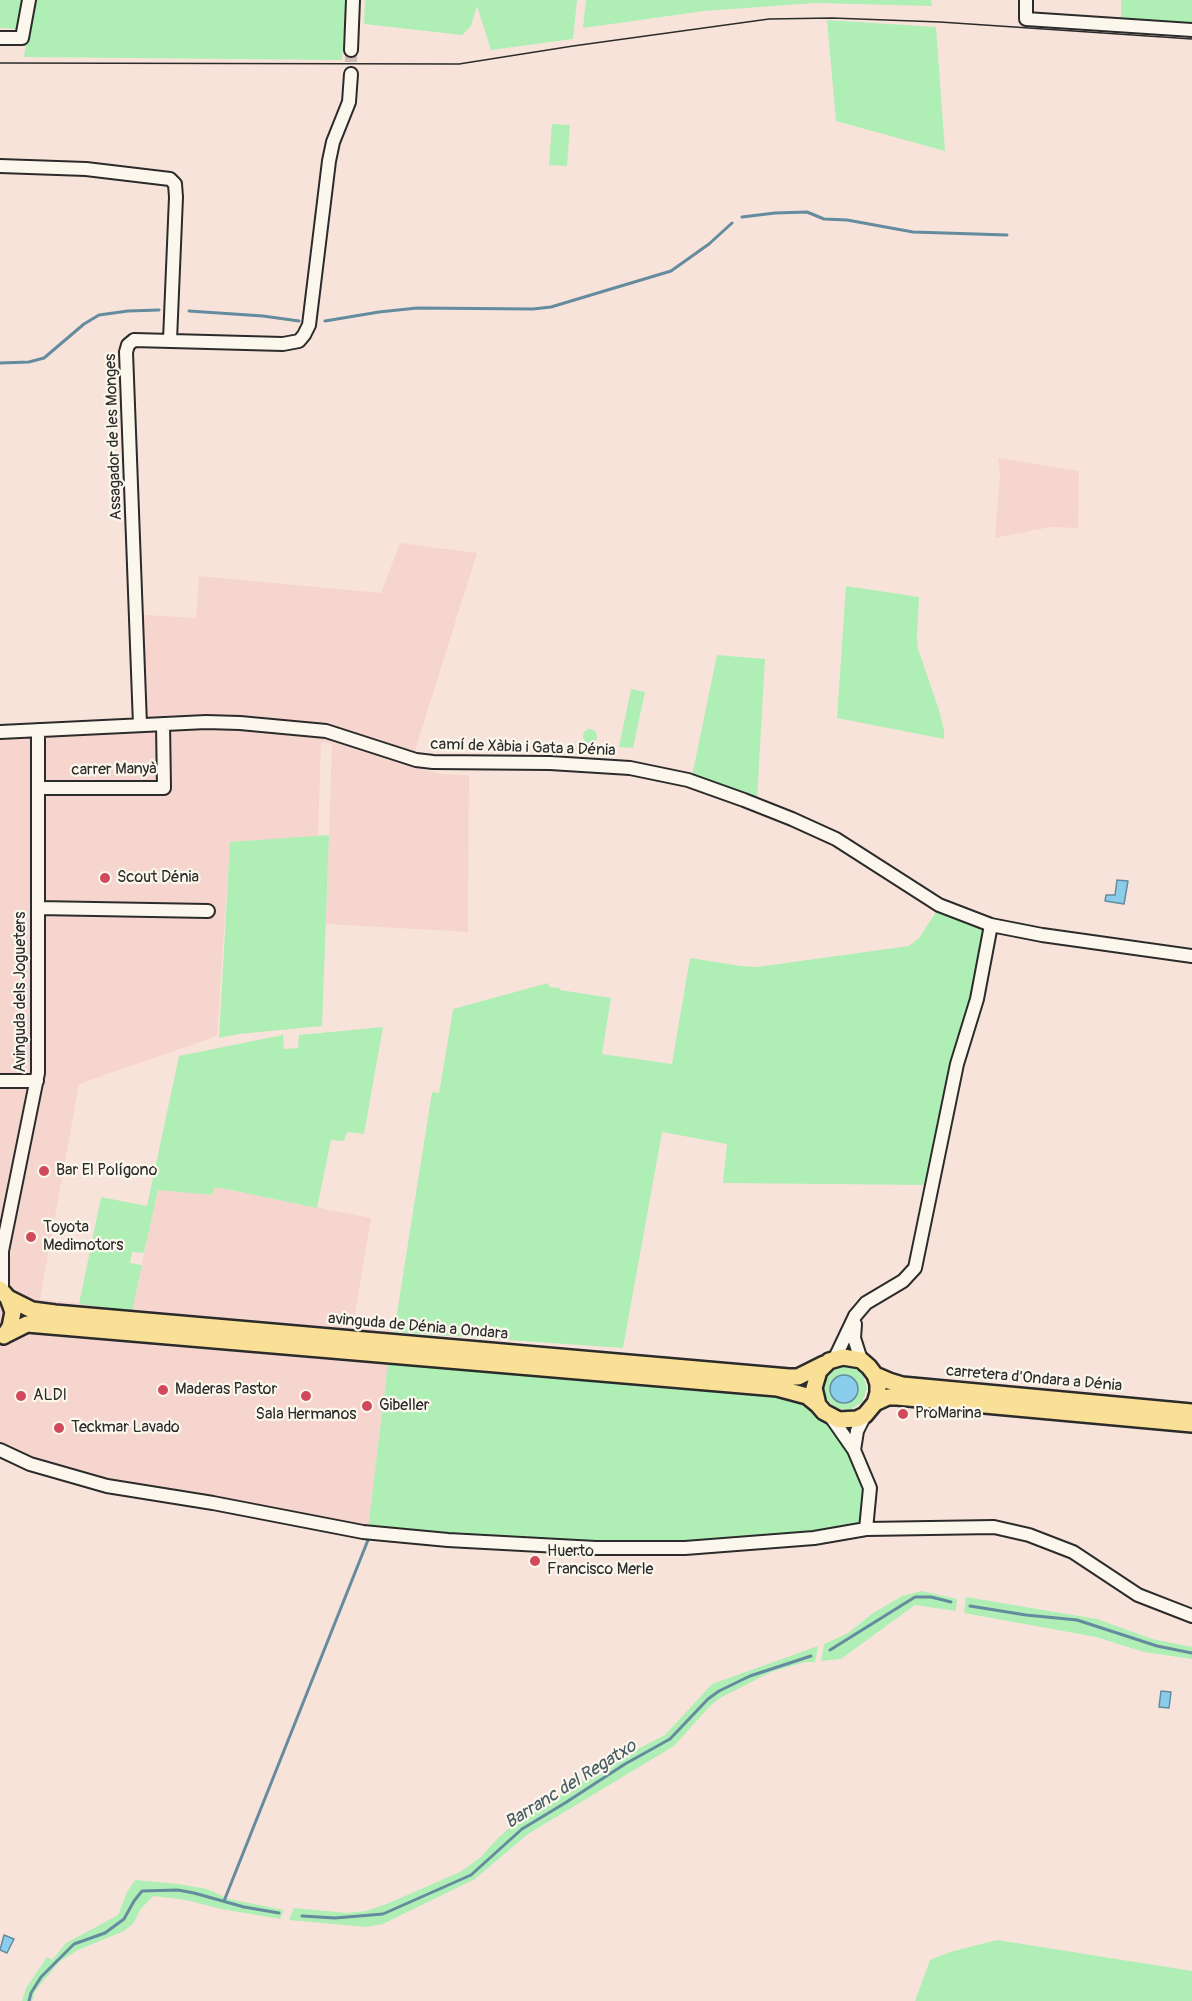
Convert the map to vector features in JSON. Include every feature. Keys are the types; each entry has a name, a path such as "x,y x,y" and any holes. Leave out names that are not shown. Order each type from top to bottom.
{"main road":[{"path":"3,1293 12,1305 13,1320 3,1337"},
{"name":"avinguda de Dénia a Ondara","path":"3,1293 32,1310 58,1313 778,1376 798,1377 830,1361"},
{"name":"avinguda de Dénia a Ondara","path":"3,1337 27,1324 777,1388 807,1396 818,1405"},
{"path":"852,1357 861,1360 870,1367 875,1375 878,1394 870,1409 848,1420 831,1417 818,1405 815,1396 815,1379 830,1361 852,1357"},
{"name":"carretera d'Ondara a Dénia","path":"875,1375 902,1385 1192,1412"},
{"name":"carretera d'Ondara a Dénia","path":"870,1409 888,1397 897,1397 1192,1424"}],"street":[{"path":"0,38 22,38 29,0"},
{"path":"351,50 353,0"},
{"path":"1026,0 1026,19 1192,30"},
{"name":"Assagador de les Monges","path":"140,725 126,352 128,345 134,340 283,344 299,341 304,335 309,326 329,161 333,142 349,102 351,74"},
{"path":"0,166 86,169 170,179 175,184 170,340"},
{"name":"camí de Xàbia i Gata a Dénia","path":"0,732 206,722 326,731 424,761 630,768 688,780 744,800 836,839 939,905 991,925 1042,935 1192,956"},
{"name":"carrer Manyà","path":"39,788 164,788 163,723"},
{"name":"Avinguda dels Jogueters","path":"3,1293 1,1253 37,1081 38,730"},
{"path":"38,908 208,911"},
{"path":"830,1361 855,1316 867,1304 903,1281 915,1268 957,1064 977,999 991,925"},
{"path":"0,1081 37,1081"},
{"path":"855,1316 854,1338 861,1360"},
{"path":"854,1450 857,1431 870,1409"},
{"path":"831,1417 854,1450 870,1488 867,1529"},
{"path":"0,1450 30,1464 107,1486 196,1500 373,1534 522,1545 676,1548 814,1538 867,1529 994,1527 1029,1535 1073,1552 1138,1595 1192,1616"}],"shaded area":[{"path":"998,458 1079,471 1078,528 1051,527 995,538 1000,473"},
{"path":"400,543 477,553 412,760 357,750 442,774 469,775 468,932 326,924 332,744 321,742 318,837 230,842 217,1036 79,1084 40,1299 132,1310 158,1190 212,1195 214,1187 371,1218 353,1327 394,1331 368,1529 321,1516 104,1480 58,1467 0,1443 0,737 133,730 129,614 196,618 199,576 381,593"}],"green space":[{"path":"0,0 23,0 18,29 0,28"},
{"path":"33,0 346,0 342,60 24,57"},
{"path":"365,0 577,0 573,39 491,50 477,6 471,26 462,35 364,24"},
{"path":"586,0 931,0 932,6 815,3 704,11 583,28"},
{"path":"1121,0 1192,0 1192,26 1121,22"},
{"path":"827,20 936,27 945,151 836,121"},
{"path":"552,124 570,125 567,166 549,165"},
{"path":"846,586 919,597 918,649 939,710 944,739 837,718"},
{"path":"717,655 765,659 757,799 692,776"},
{"path":"631,689 645,692 633,748 619,747"},
{"path":"587,729 593,729 597,736 593,743 587,743 583,739 583,733"},
{"path":"329,835 322,1026 219,1038 230,842"},
{"path":"936,912 981,928 984,931 984,943 930,1185 723,1183 727,1144 662,1132 623,1348 394,1332 432,1092 439,1093 453,1009 548,983 549,987 560,988 560,990 611,998 602,1054 672,1064 690,958 757,967 909,946 919,938"},
{"path":"383,1027 364,1134 347,1132 344,1141 331,1140 317,1208 221,1188 214,1188 212,1195 158,1190 144,1253 132,1252 130,1263 142,1265 132,1311 79,1304 101,1197 147,1206 179,1056 283,1035 284,1049 298,1048 299,1035"},
{"path":"388,1363 792,1398 805,1403 816,1418 838,1433 862,1484 865,1498 862,1520 856,1526 818,1534 686,1545 519,1541 368,1529"},
{"path":"843,1366 857,1370 863,1375 867,1388 862,1402 850,1410 836,1408 825,1398 823,1391 825,1377 830,1371","holes":["836,1377 855,1397 848,1402 839,1402 833,1396 830,1388"]},
{"path":"922,1591 957,1599 956,1611 915,1605 841,1659 821,1661 824,1644 848,1633 873,1613 902,1596"},
{"path":"966,1597 1097,1619 1152,1639 1192,1647 1192,1659 1144,1652 1096,1637 964,1613"},
{"path":"818,1646 815,1662 805,1662 771,1672 720,1698 674,1746 528,1834 475,1879 383,1924 366,1927 289,1920 294,1908 347,1913 366,1911 460,1872 481,1857 520,1818 618,1759 665,1735 712,1684"},
{"path":"135,1880 207,1889 229,1899 284,1910 280,1919 221,1909 186,1900 153,1896 140,1910 133,1924 124,1931 78,1950 60,1961 35,1991 32,2001 22,2001 26,1988 47,1957 52,1960 66,1943 118,1915 127,1892"},
{"path":"997,1940 1192,1971 1192,2001 915,2001 930,1960 950,1952"}],"water":[{"path":"1117,880 1128,881 1124,904 1105,901 1106,895 1115,895"},
{"path":"844,1375 854,1379 858,1389 854,1399 844,1403 834,1399 830,1389 834,1379"},
{"path":"1161,1691 1171,1692 1169,1708 1159,1707"},
{"path":"4,1935 14,1939 7,1953 0,1950"}],"waterway":[{"path":"742,217 807,212 824,219 847,220 913,232 1007,235"},
{"path":"325,321 417,308 533,309 551,307 671,271 709,244 732,223"},
{"path":"0,363 29,362 44,358 84,324 99,315 159,310"},
{"path":"189,311 299,321"},
{"path":"224,1901 370,1535"},
{"name":"Barranc del Regatxo","path":"830,1650 915,1597 931,1597 951,1602"},
{"name":"Barranc del Regatxo","path":"970,1606 1077,1620 1157,1646 1192,1653"},
{"name":"Barranc del Regatxo","path":"302,1916 335,1918 383,1914 471,1875 522,1829 625,1764 670,1739 708,1699 719,1691 750,1676 811,1656"},
{"path":"29,2001 41,1977 74,1944 105,1933 124,1919 142,1891 178,1890 244,1907 279,1913"}],"tunnel":[{"path":"351,50 351,74"}],"tram line":[{"path":"0,63 459,64 769,19 832,18 940,22 1192,39"}],"place":[{"name":"Scout Dénia","path":"105,878"},
{"name":"Bar El Polígono","path":"44,1171"},
{"name":"Toyota Medimotors","path":"31,1237"},
{"name":"Maderas Pastor","path":"163,1390"},
{"name":"ALDI","path":"21,1396"},
{"name":"Sala Hermanos","path":"306,1396"},
{"name":"Gibeller","path":"367,1406"},
{"name":"ProMarina","path":"903,1414"},
{"name":"Teckmar Lavado","path":"59,1428"},
{"name":"Huerto Francisco Merle","path":"535,1561"}]}
